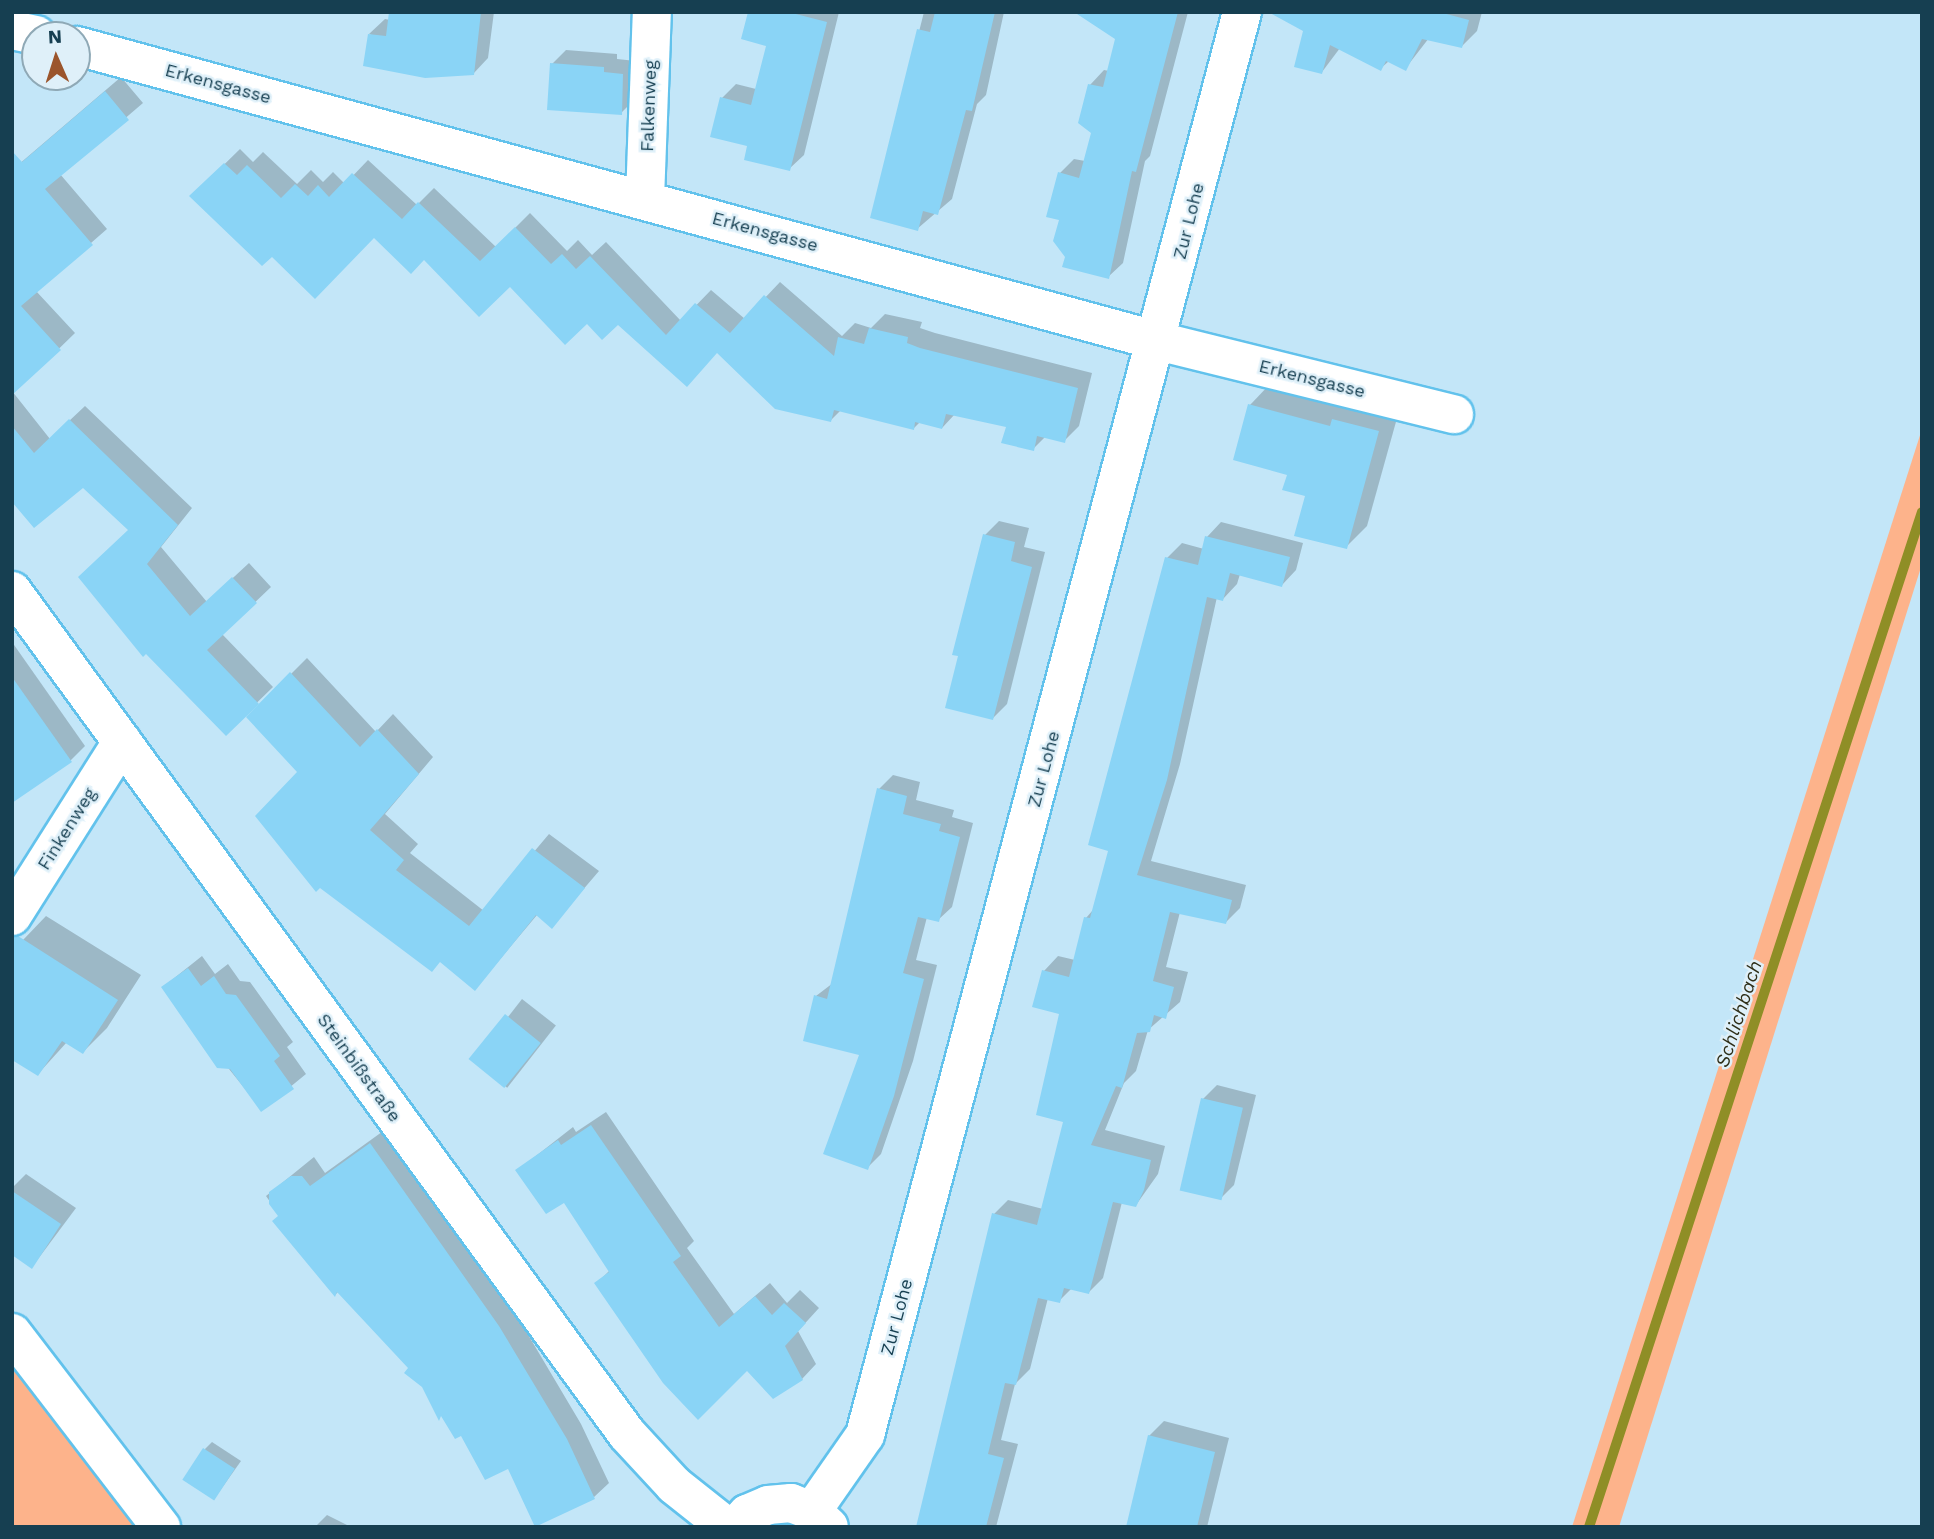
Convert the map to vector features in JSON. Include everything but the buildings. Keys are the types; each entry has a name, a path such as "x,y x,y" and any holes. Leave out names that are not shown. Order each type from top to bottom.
{"street":[{"name":"Falkenweg","path":"645,199 652,12"},
{"name":"Zur Lohe","path":"821,1519 865,1435 1158,341 1242,12"},
{"name":"Erkensgasse","path":"91,50 1158,341 1454,414"},
{"name":"Steinbißstraße","path":"12,591 627,1434 674,1485 727,1527"},
{"name":"Finkenweg","path":"12,916 122,742"},
{"path":"12,1333 161,1527"},
{"path":"735,1527 747,1514 768,1505 791,1503 821,1519"}],"shaded area":[{"path":"1922,429 1922,564 1619,1527 1572,1527"},
{"path":"12,1346 151,1527 12,1527"}],"waterway":[{"name":"Schlichbach","path":"1589,1527 1922,512"}]}
